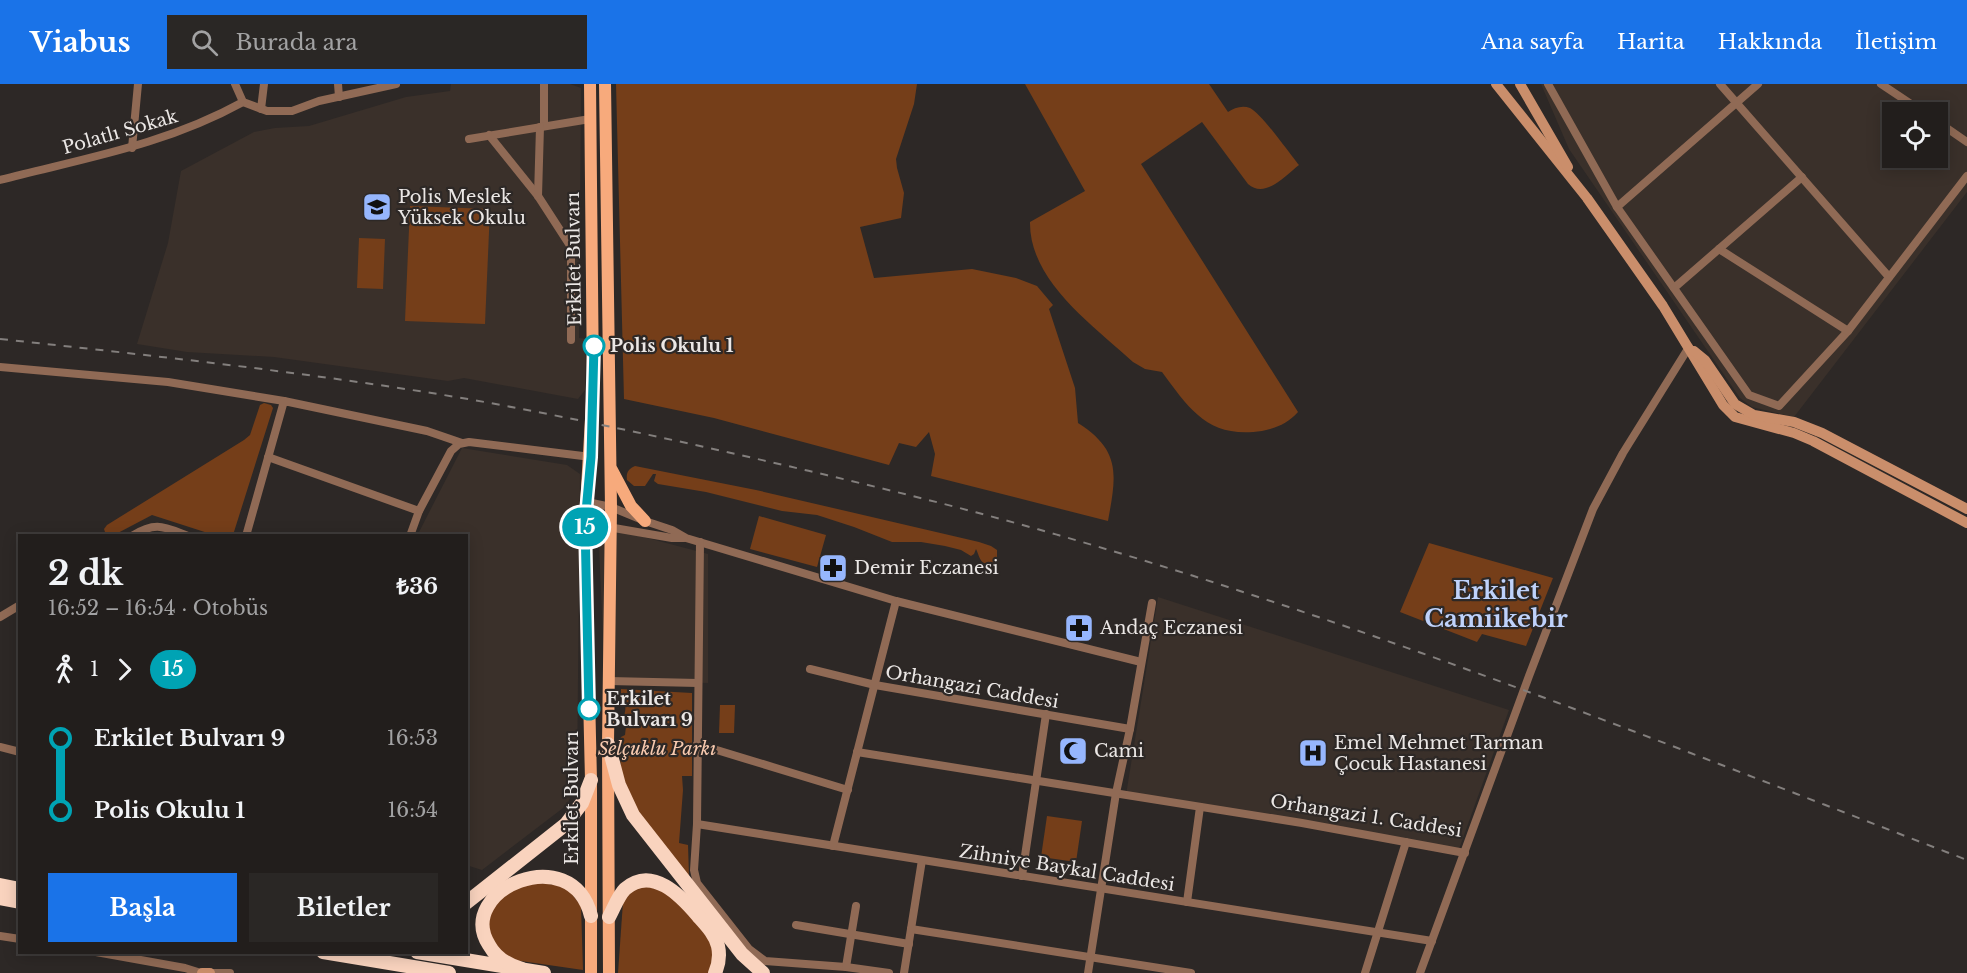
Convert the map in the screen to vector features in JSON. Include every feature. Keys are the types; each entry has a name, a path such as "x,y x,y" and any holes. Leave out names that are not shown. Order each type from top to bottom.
{"highway":[{"path":"608,744 619,785 633,815 742,954 763,973"},
{"path":"468,901 566,824 582,803 591,780"},
{"path":"522,969 509,965 499,957 484,936 485,912 493,898 501,891 526,879 548,876 558,878 573,886 581,895 591,916"},
{"path":"609,917 623,891 630,886 646,881 665,885 682,897 712,933 719,952 719,964 715,973"},
{"path":"0,885 18,889"},
{"path":"0,898 18,902"},
{"path":"335,954 449,973"},
{"path":"429,954 544,973"},
{"path":"347,956 402,973"}],"main road":[{"name":"Erkilet Bulvarı","path":"590,84 594,345 591,457 585,523 591,780 591,973"},
{"name":"Erkilet Bulvarı","path":"605,84 611,507 608,744 609,973"},
{"path":"610,468 627,501 645,521"}],"street":[{"path":"132,148 138,84"},
{"path":"235,84 243,102 267,111 292,111 319,101 396,84"},
{"path":"261,109 264,84"},
{"path":"338,84 339,97"},
{"path":"538,196 544,84"},
{"path":"1496,84 1587,198 1689,346 1723,405 1735,417 1794,433 1813,441 1967,523"},
{"path":"1520,84 1587,198"},
{"path":"1720,84 1890,277"},
{"path":"1617,207 1758,84"},
{"path":"1881,84 1908,102"},
{"path":"1549,85 1617,207 1749,395 1779,406 1848,331 1967,176"},
{"name":"Polatlı Sokak","path":"0,180 132,148 188,129 243,102"},
{"path":"469,139 590,119"},
{"path":"1948,130 1967,142"},
{"path":"489,135 538,196 572,247 571,340"},
{"path":"1674,288 1802,177"},
{"path":"1719,249 1848,331"},
{"path":"1689,346 1706,360 1735,404 1755,415 1794,422 1822,433 1967,509"},
{"name":"Orhangazi 1. Caddesi","path":"856,752 1302,823 1465,853 1529,676 1593,510 1623,453 1689,346"},
{"path":"0,367 177,383 284,401 427,431 462,442 591,457"},
{"path":"247,534 284,401"},
{"path":"411,534 419,511 451,451 462,442"},
{"path":"268,457 419,511"},
{"path":"587,502 611,507 672,530 686,538 896,601 1141,662"},
{"path":"585,523 672,538 686,538"},
{"path":"135,534 154,525 183,534"},
{"path":"700,542 697,824 694,870 697,883 754,954 765,961 846,967 889,973"},
{"path":"833,846 896,601"},
{"path":"1088,973 1116,793 1130,729 1152,603"},
{"path":"0,617 18,606"},
{"name":"Orhangazi Caddesi","path":"810,669 875,685 1130,729"},
{"path":"609,681 698,683"},
{"path":"1022,876 1046,714"},
{"path":"697,744 848,790"},
{"path":"0,747 18,752"},
{"path":"1187,902 1200,807"},
{"name":"Zihniye Baykal Caddesi","path":"697,824 1432,941"},
{"path":"1365,973 1406,842"},
{"path":"1420,973 1465,853"},
{"path":"904,973 922,860"},
{"path":"846,967 856,906"},
{"path":"796,925 909,944"},
{"path":"911,929 1191,973"},
{"path":"0,936 18,939"},
{"path":"107,954 202,973 230,973"}],"shaded area":[{"name":"Polis Meslek Yüksek Okulu","path":"451,84 570,84 581,88 579,338 586,339 585,390 578,399 464,378 448,381 274,357 187,352 137,344 168,243 181,171 254,132 309,126 406,97 450,91"},
{"path":"1541,84 1967,84 1967,192 1794,417 1752,407 1740,398 1569,149"},
{"path":"462,448 567,465 580,474 577,782 567,805 482,870 468,866 468,534 418,534"},
{"path":"598,525 708,554 708,683 605,680"},
{"name":"Emel Mehmet Tarman Çocuk Hastanesi","path":"1158,597 1509,710 1459,849 1126,795"}],"green space":[{"path":"616,84 917,84 914,104 896,159 904,193 901,218 860,227 874,278 972,269 1016,278 1037,286 1053,305 1049,309 1075,388 1078,423 1092,433 1109,454 1114,478 1108,521 931,476 935,454 929,432 916,447 899,443 889,465 714,418 624,399"},
{"path":"1025,84 1209,84 1228,112 1238,107 1250,108 1275,134 1299,165 1275,184 1261,189 1248,184 1202,122 1141,164 1298,412 1290,419 1277,427 1262,431 1244,432 1214,426 1192,409 1162,372 1145,369 1133,362 1083,317 1052,283 1040,264 1033,243 1030,222 1085,191"},
{"path":"410,206 490,209 485,324 405,321"},
{"path":"359,238 385,239 383,289 357,288"},
{"path":"264,403 273,408 233,534 211,534 152,515 116,534 106,534 104,529 107,525 250,435 260,405"},
{"path":"635,466 756,490 979,542 997,550 997,559 993,563 985,564 976,549 971,556 961,550 945,546 921,542 892,542 817,515 782,511 706,492 658,484 654,481 656,474 653,474 645,486 634,486 627,480 627,475 629,470"},
{"path":"759,516 826,535 817,567 750,549"},
{"path":"1429,543 1553,578 1526,646 1482,634 1477,642 1400,612"},
{"name":"Selçuklu Parkı","path":"621,689 692,693 692,776 682,776 679,843 688,845 689,876 634,811 621,770 619,742 625,735 626,726 623,721 625,707 621,698"},
{"path":"720,705 735,705 734,733 719,733"},
{"path":"1047,816 1082,821 1076,862 1041,857"},
{"path":"531,882 566,886 581,906 583,970 514,960 505,956 493,941 489,923 494,905 508,893"},
{"path":"654,885 686,905 714,948 711,973 618,973 623,902 634,888"}],"railway":[{"path":"0,339 293,373 468,399 700,446 969,511 1174,570 1403,646 1967,860"}],"bus line":[{"name":"15","path":"589,709 585,523 591,457 594,346"}],"place":[{"name":"Polis Meslek Yüksek Okulu","path":"377,207"},
{"name":"Polis Okulu 1","path":"594,346"},
{"name":"Demir Eczanesi","path":"833,568"},
{"name":"Andaç Eczanesi","path":"1079,628"},
{"name":"Erkilet Bulvarı 9","path":"589,709"},
{"name":"Cami","path":"1073,751"},
{"name":"Emel Mehmet Tarman Çocuk Hastanesi","path":"1313,753"}],"district":[{"name":"Erkilet Camiikebir","path":"1496,605"}]}
